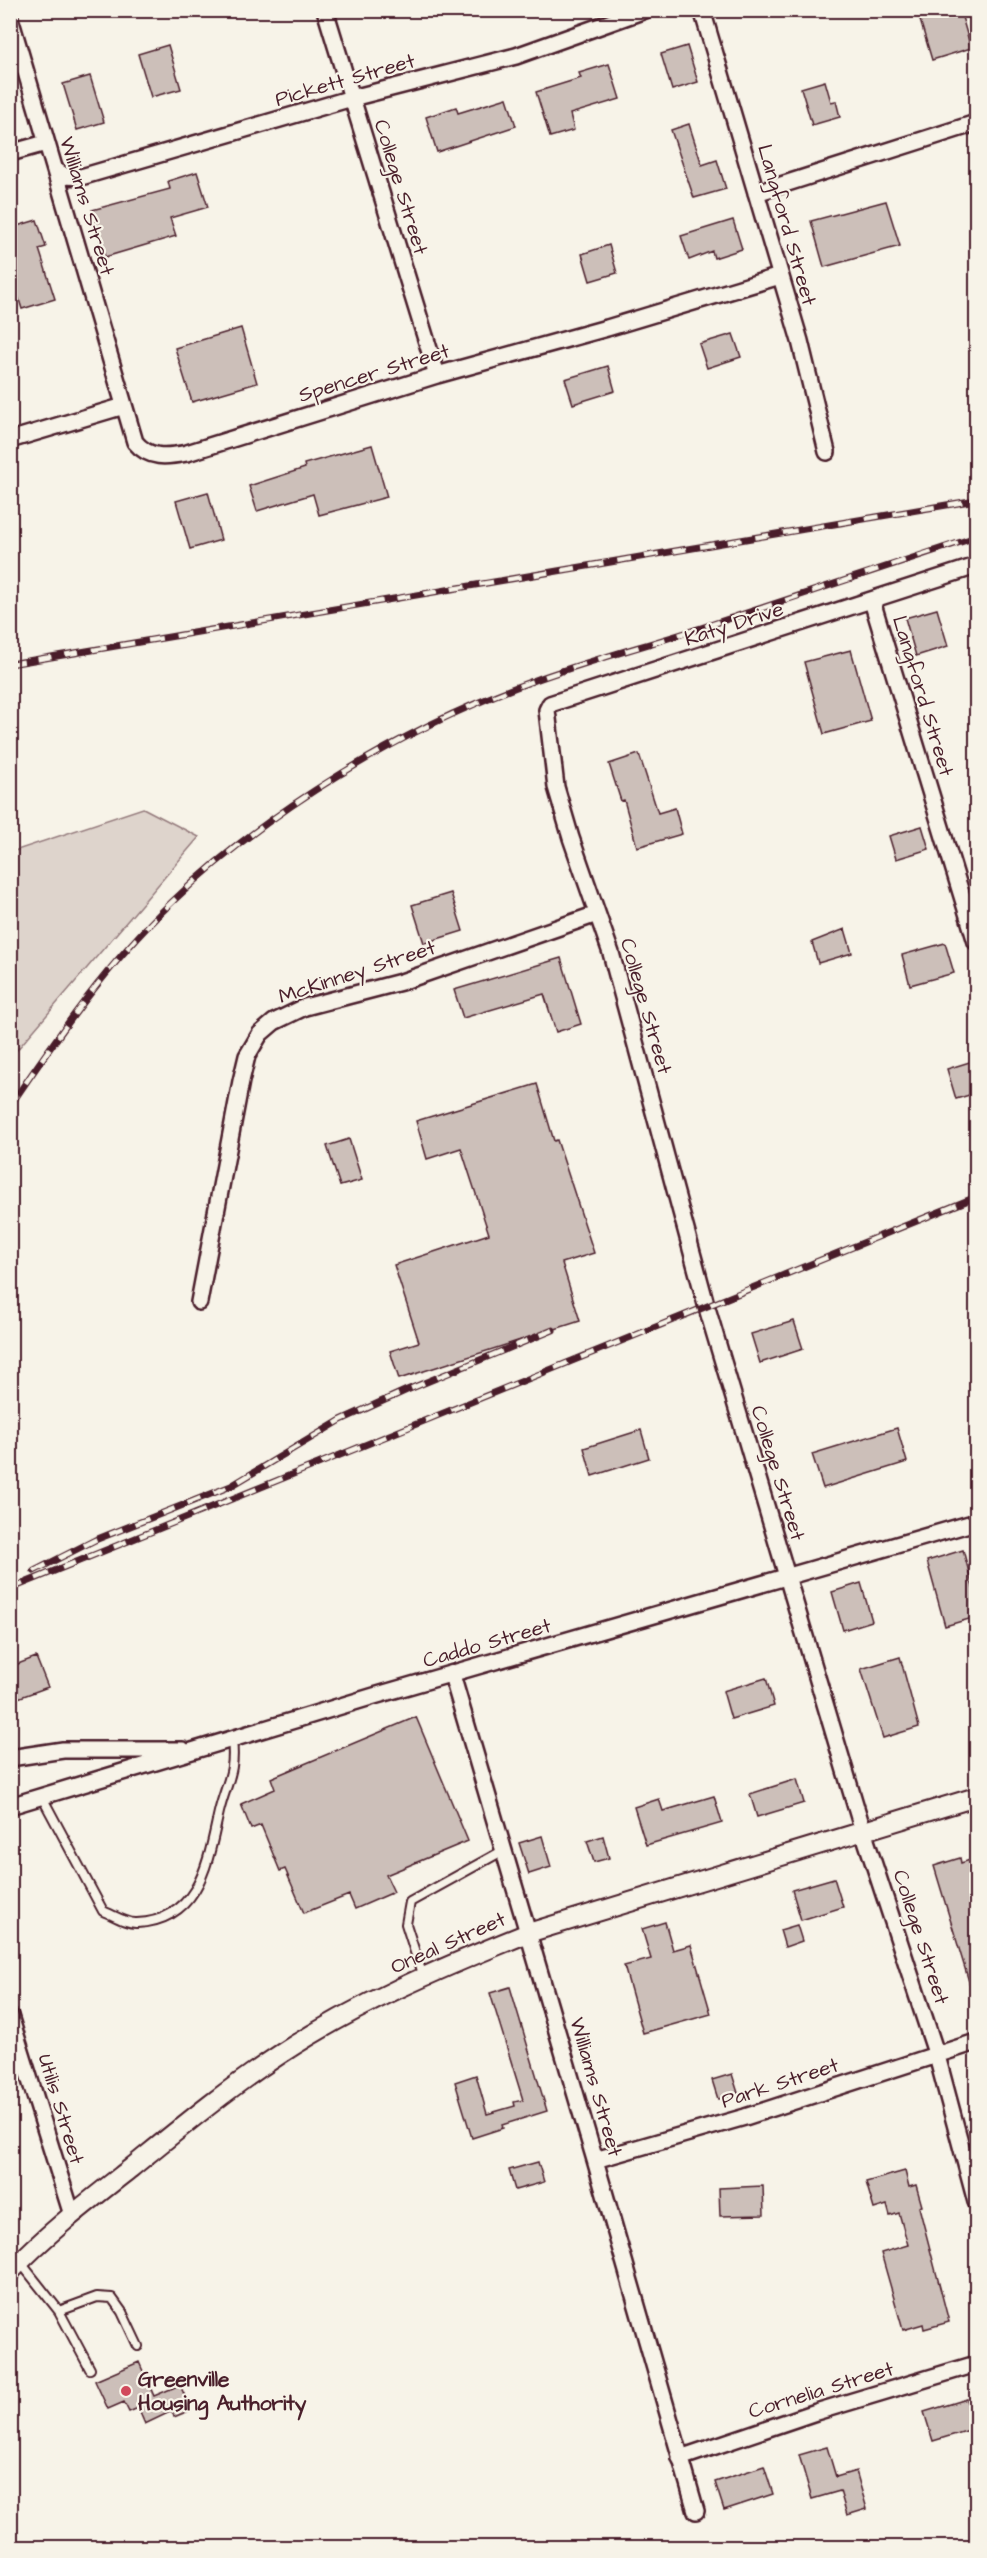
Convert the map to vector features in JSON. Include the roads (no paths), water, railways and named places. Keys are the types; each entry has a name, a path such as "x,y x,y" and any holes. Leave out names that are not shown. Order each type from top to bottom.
{"street":[{"name":"College Street","path":"325,10 436,375"},
{"name":"Pickett Street","path":"55,170 65,176 81,177 352,98 516,56 645,10"},
{"name":"Langford Street","path":"702,10 800,341 827,452"},
{"name":"Williams Street","path":"10,18 124,406"},
{"path":"756,193 976,123"},
{"path":"10,153 46,143"},
{"name":"Spencer Street","path":"124,406 135,442 143,451 156,456 172,456 436,375 608,328 780,276"},
{"path":"10,440 124,406"},
{"name":"Katy Drive","path":"551,753 547,710 550,704 976,566"},
{"name":"Langford Street","path":"872,601 976,942"},
{"name":"College Street","path":"551,753 559,797 611,953 707,1308 863,1831 937,2056 976,2202"},
{"name":"McKinney Street","path":"199,1302 241,1081 247,1056 260,1034 274,1022 305,1007 401,981 597,914"},
{"name":"Caddo Street","path":"10,1806 232,1741 374,1696 976,1522"},
{"name":"Williams Street","path":"452,1675 696,2511"},
{"path":"10,1758 63,1750 201,1750"},
{"name":"Oneal Street","path":"15,2267 72,2215 194,2117 279,2055 336,2021 423,1978 528,1933 976,1797"},
{"name":"Utilis Street","path":"10,2016 72,2215"},
{"name":"Park Street","path":"595,2160 746,2117 976,2042"},
{"name":"Cornelia Street","path":"680,2458 816,2412 976,2364"}],"lane":[{"path":"42,1797 103,1911 136,1924 169,1915 193,1896 211,1854 219,1810 235,1762 232,1741"},
{"path":"423,1978 406,1924 410,1902 504,1850"},
{"path":"15,2267 58,2311 90,2370"},
{"path":"58,2311 97,2297 112,2298 122,2312 138,2346"}],"railway":[{"path":"10,664 976,500"},
{"path":"10,1106 85,1000 149,925 210,868 251,835 340,774 435,723 530,682 976,537"},
{"path":"10,1589 976,1197"},
{"path":"34,1571 95,1540 231,1486 341,1420 407,1390 553,1330"}],"place":[{"name":"Greenville Housing Authority","path":"126,2391"}]}
